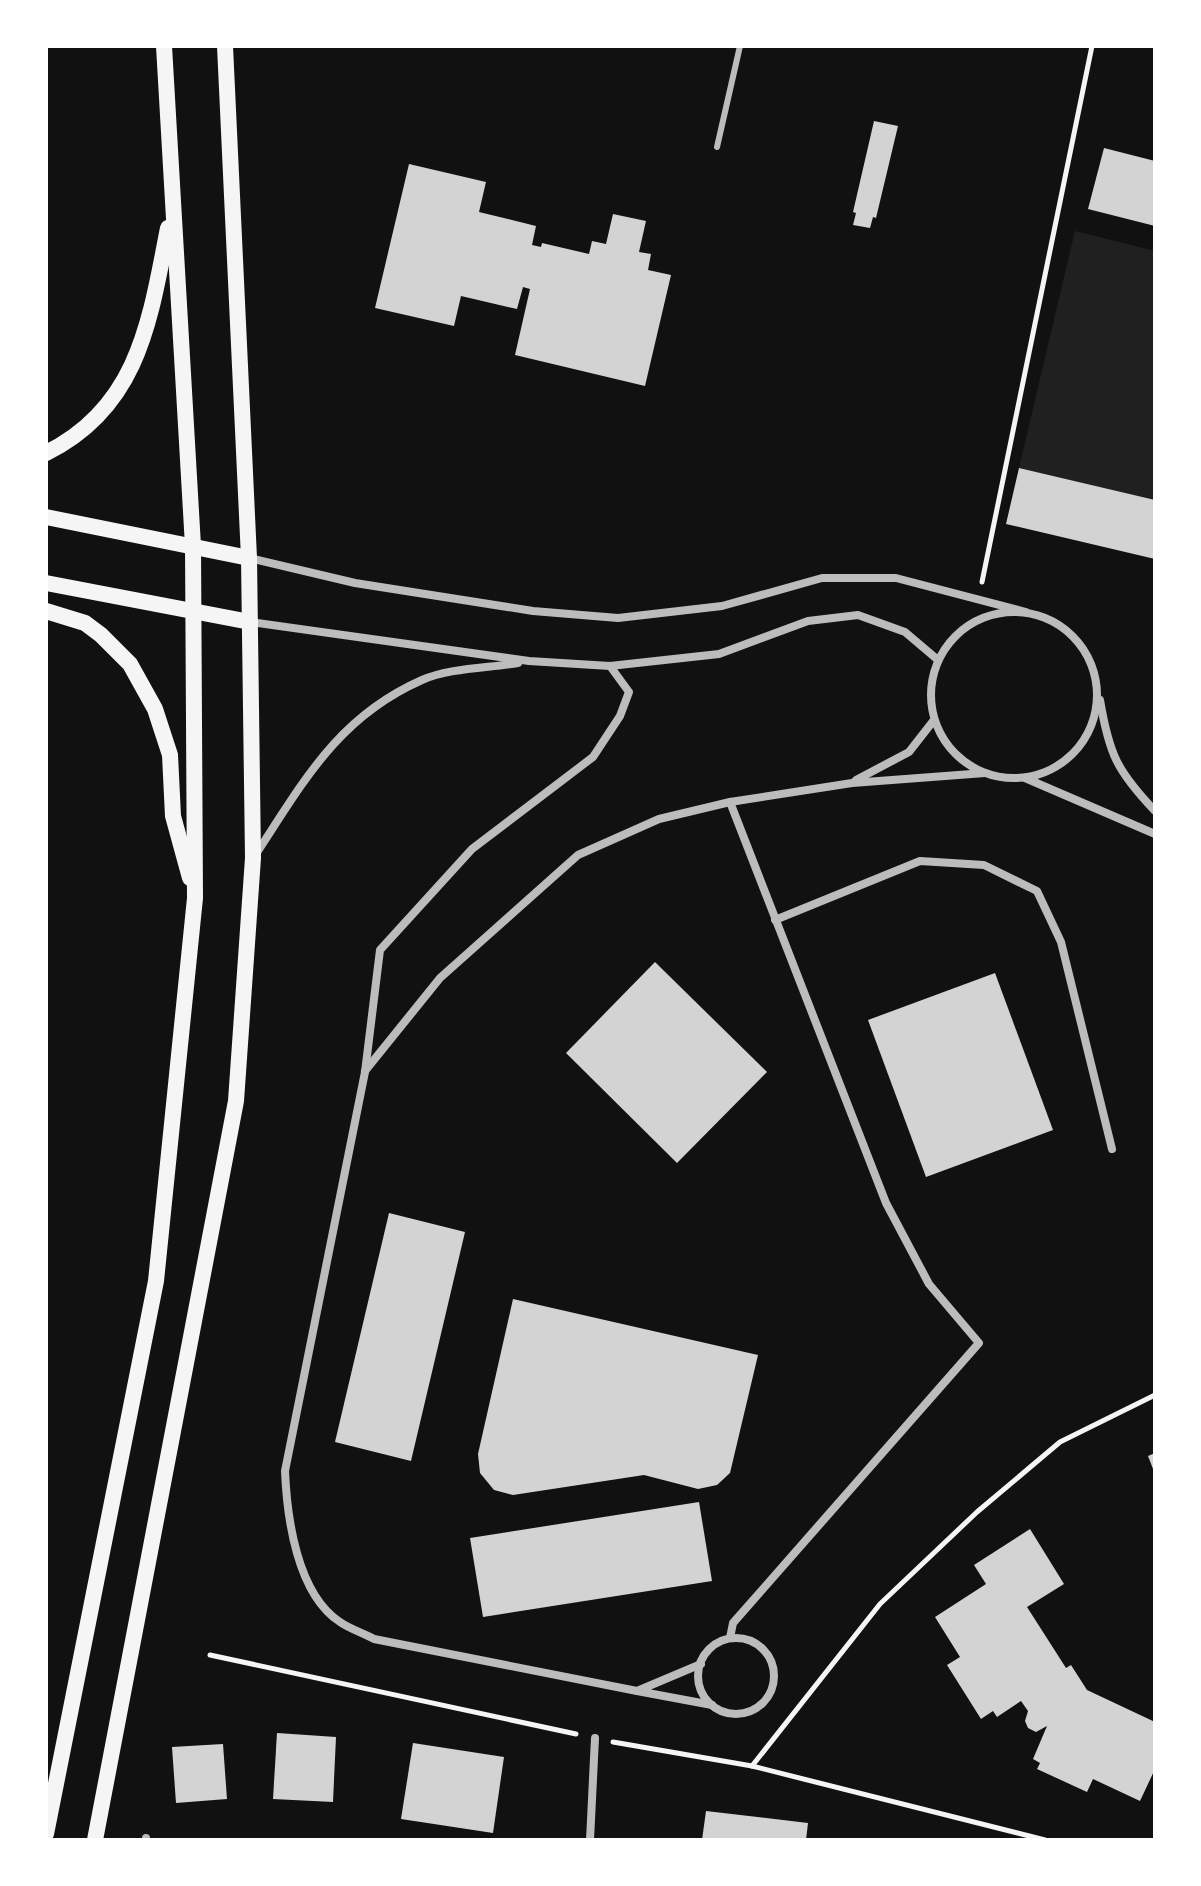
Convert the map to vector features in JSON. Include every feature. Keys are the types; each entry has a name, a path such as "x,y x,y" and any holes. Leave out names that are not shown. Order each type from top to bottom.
{"main road":[{"path":"46,1834 156,1281 195,898 193,546 164,46"},
{"path":"95,1840 236,1101 253,858 249,558 225,46"},
{"path":"46,453 90,424 124,383 151,318 173,203"},
{"path":"46,517 249,558"},
{"path":"46,583 250,622"},
{"path":"46,611 85,623 101,635 130,664 155,709 170,755 173,816 195,898"}],"street":[{"path":"249,558 355,583 533,611 618,618 722,606 822,578 896,578 1026,612 1050,619 1071,633 1086,653 1095,676 1108,749 1130,784 1155,811"},
{"path":"985,773 963,761 945,743 934,720 931,679 952,637 974,621 999,612 1026,612"},
{"path":"250,622 529,661 610,666 719,654 808,621 858,615 905,632 938,660"},
{"path":"253,858 314,766 355,718 424,679 529,661"},
{"path":"610,666 629,692 620,716 593,757 472,849 380,950 365,1072 285,1471 286,1504 302,1567 312,1589 337,1621 374,1639 712,1705 725,1712 755,1710 773,1686 774,1671 769,1656 759,1645 745,1638 730,1638 711,1647 701,1664 700,1686 712,1705"},
{"path":"1024,778 1047,772 1067,760 1082,743 1093,722 1097,700 1095,676"},
{"path":"852,783 909,752 934,720"},
{"path":"365,1072 440,978 578,855 659,819 730,802 852,783 985,773 1024,778 1155,834"},
{"path":"730,802 886,1203 929,1284 979,1343 733,1623 730,1638"},
{"path":"775,920 920,861 984,865 1037,891 1061,942 1112,1149"},
{"path":"637,1691 701,1664"},
{"path":"590,1840 595,1738"}],"lane":[{"path":"717,147 740,46"}],"path":[{"path":"979,599 1092,46"},
{"path":"752,1766 880,1604 977,1512 1060,1442 1155,1395"},
{"path":"210,1655 595,1738 752,1766 1045,1840"}],"shaded area":[{"path":"1075,231 1155,251 1155,500 1019,468"}],"building":[{"path":"874,121 898,126 876,218 873,217 870,228 853,225 856,213 853,212"},
{"path":"1104,148 1155,161 1155,226 1088,209"},
{"path":"409,164 486,182 479,212 536,226 532,245 541,247 542,243 589,254 592,241 606,244 613,214 646,221 639,252 651,254 648,270 671,275 645,386 515,355 530,289 523,287 517,309 461,296 454,326 375,308"},
{"path":"1019,468 1155,500 1155,559 1006,524"},
{"path":"655,962 767,1072 677,1163 566,1053"},
{"path":"995,973 1053,1130 926,1177 868,1020"},
{"path":"389,1213 465,1232 411,1461 335,1442"},
{"path":"513,1299 758,1355 730,1473 717,1485 698,1489 644,1475 513,1495 494,1490 480,1473 478,1454"},
{"path":"1155,1453 1155,1474 1148,1456"},
{"path":"699,1502 712,1581 483,1617 470,1538"},
{"path":"1030,1529 1064,1584 1027,1607 1066,1668 1071,1665 1087,1690 1155,1722 1155,1769 1140,1801 1093,1779 1087,1792 1037,1769 1040,1763 1033,1759 1047,1726 1036,1732 1028,1728 1025,1721 1028,1711 1021,1701 997,1717 993,1711 981,1719 947,1665 960,1657 935,1617 986,1584 974,1565"},
{"path":"277,1733 336,1737 333,1802 273,1799"},
{"path":"413,1743 504,1757 493,1833 401,1819"},
{"path":"223,1744 227,1799 176,1803 172,1747"},
{"path":"706,1811 808,1823 806,1840 702,1840"}]}
